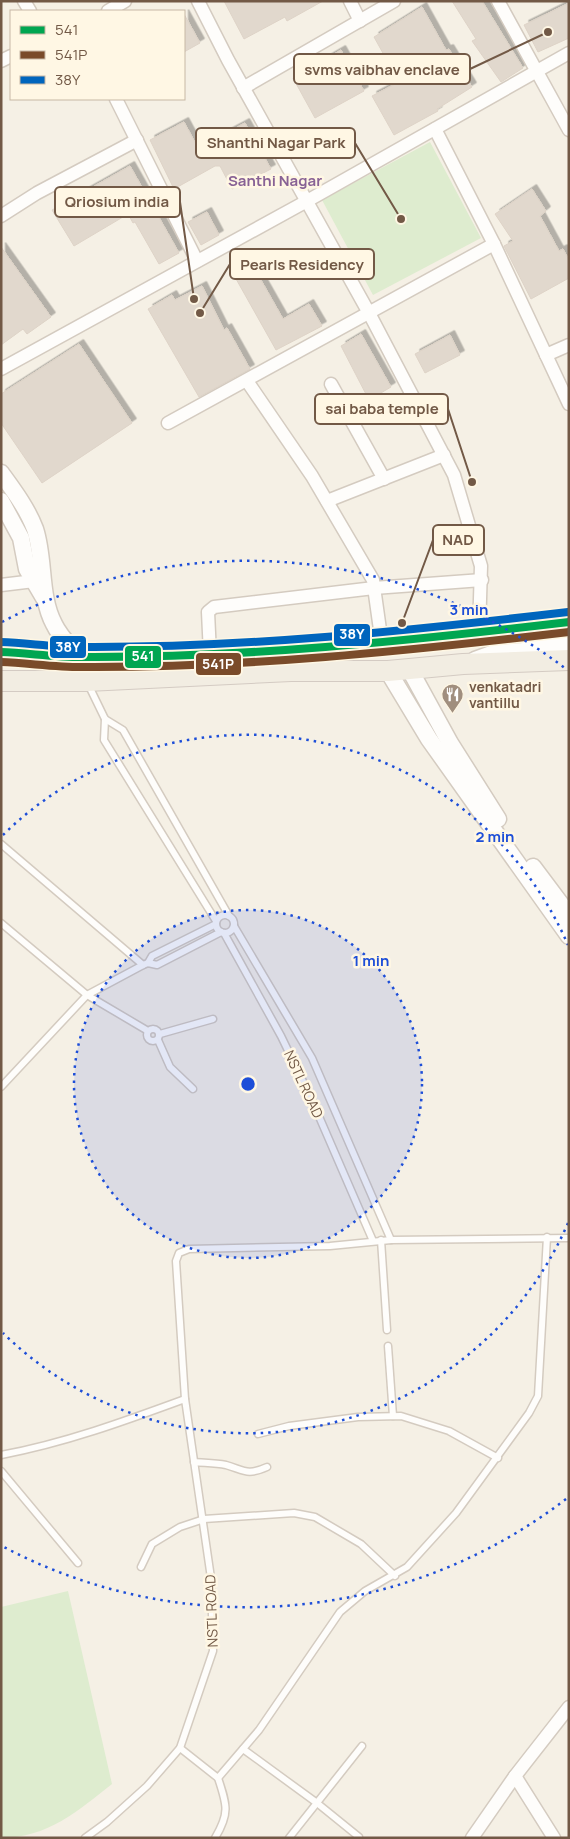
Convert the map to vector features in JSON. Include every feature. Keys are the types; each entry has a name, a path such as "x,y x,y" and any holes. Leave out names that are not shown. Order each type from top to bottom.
{"main road":[{"path":"1,652 80,658 210,654 382,644 569,622"},
{"path":"1,681 86,681 291,672 388,671 463,664 569,660"}],"street":[{"path":"110,10 126,1"},
{"path":"198,1 243,88 369,313 444,455 455,480 481,566 479,632"},
{"path":"350,1 360,21"},
{"path":"243,88 394,1"},
{"path":"498,1 569,130"},
{"path":"1,369 307,201 569,53"},
{"path":"117,100 197,261"},
{"path":"435,129 494,244 569,404"},
{"path":"1,216 37,193 137,140"},
{"path":"168,423 494,244"},
{"path":"546,355 569,345"},
{"path":"247,381 327,501 373,580 382,644"},
{"path":"331,384 384,479"},
{"path":"327,501 444,455"},
{"path":"1,473 23,505 34,529 42,554 47,604 53,624 80,658"},
{"path":"1,501 20,538 27,569 47,604"},
{"path":"210,654 208,612 214,608 374,588 482,580"},
{"path":"1,585 34,581"},
{"path":"459,635 494,638 569,633"},
{"path":"463,664 494,653 569,648"},
{"path":"410,670 450,743 500,821 569,915"},
{"path":"388,671 429,739 569,936"},
{"path":"472,1838 515,1776 569,1707"},
{"path":"515,1776 554,1838"}],"lane":[{"path":"86,681 105,719 123,730 234,926 312,1058 392,1240"},
{"name":"NSTL ROAD","path":"105,719 104,740 222,933 285,1045 373,1241"},
{"path":"1,844 146,964 157,965 222,933 232,931 234,926"},
{"path":"1,1087 87,995 146,964 152,956 216,923 220,916 229,916"},
{"path":"1,923 87,995 148,1031 154,1029 159,1037 170,1067 193,1089"},
{"path":"148,1031 147,1037 150,1041 213,1019"},
{"path":"218,1778 258,1730 340,1612 365,1591 395,1576 407,1567 456,1513 498,1458 538,1396 547,1237"},
{"name":"NSTL ROAD","path":"85,1838 107,1822 147,1786 180,1748 213,1651 211,1578 204,1519 185,1399 176,1261 179,1253 189,1249 330,1246 381,1240 569,1238"},
{"path":"381,1240 387,1330"},
{"path":"388,1346 392,1416"},
{"path":"1,1455 118,1424 185,1399"},
{"path":"258,1434 289,1426 358,1417 401,1416 426,1422 449,1431 498,1458"},
{"path":"194,1462 226,1465 252,1473 267,1466"},
{"path":"1,1471 78,1563"},
{"path":"141,1567 152,1544 180,1526 204,1519 294,1514 314,1517 361,1544 395,1576"},
{"path":"289,1838 362,1746"},
{"path":"180,1748 218,1778 227,1805 225,1822 215,1838"},
{"path":"243,1749 317,1803 359,1837"}],"green space":[{"path":"430,142 481,238 373,295 322,200"},
{"path":"68,1591 112,1784 74,1813 47,1828 18,1837 1,1838 1,1607"}],"building":[{"path":"224,1 323,1 287,21 285,17 244,39"},
{"path":"452,1 482,1 523,68 501,82 472,41 476,39"},
{"path":"569,3 569,38 538,52 524,25"},
{"path":"422,7 446,50 449,49 472,87 437,109 438,111 394,135 372,96 399,82 374,37"},
{"path":"185,16 200,43 185,51"},
{"path":"341,50 364,91 315,118 293,78"},
{"path":"184,122 198,148 245,123 271,169 232,189 220,166 215,166 174,189 150,140"},
{"path":"130,166 179,253 159,264 135,222 133,223 128,214 74,246 52,210"},
{"path":"532,189 546,211 540,216 559,251 563,249 569,260 569,278 531,299 504,246 513,241 495,214"},
{"path":"207,212 219,235 201,245 188,222"},
{"path":"1,247 51,317 27,334 23,329 1,345"},
{"path":"249,259 283,319 309,304 322,326 276,350 231,270"},
{"path":"202,286 224,330 227,328 250,369 199,397 148,309 172,295 175,300"},
{"path":"361,334 391,387 369,400 341,346"},
{"path":"450,335 460,355 425,373 415,354"},
{"path":"79,344 132,423 42,483 1,423 1,394"}],"transit line":[{"name":"38Y","path":"1,642 81,647 203,645 386,632 568,612"},
{"name":"541","path":"1,652 81,657 203,655 386,642 569,622"},
{"name":"541P","path":"1,662 81,667 203,665 386,652 569,632"}],"place":[{"name":"svms vaibhav enclave","path":"548,32"},
{"name":"Shanthi Nagar Park","path":"401,219"},
{"name":"Qriosium india","path":"194,299"},
{"name":"Pearls Residency","path":"200,313"},
{"name":"sai baba temple","path":"472,482"},
{"name":"NAD","path":"402,623"},
{"name":"venkatadri vantillu","path":"453,713"}],"district":[{"name":"Santhi Nagar","path":"275,180"}]}
